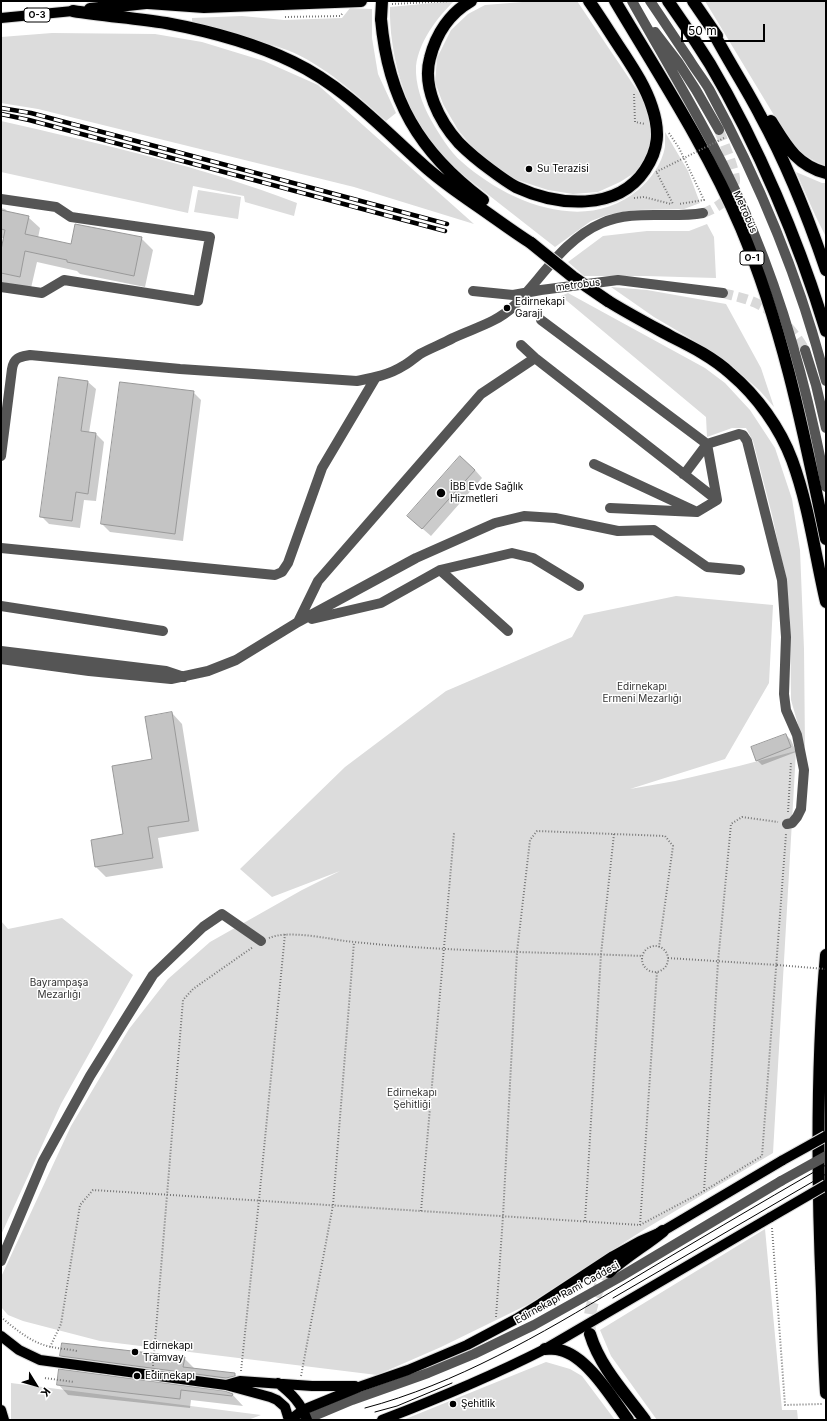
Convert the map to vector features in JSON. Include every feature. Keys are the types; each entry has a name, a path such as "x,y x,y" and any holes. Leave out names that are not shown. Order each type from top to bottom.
{"highway":[{"name":"O-3","path":"73,11 164,1"},
{"path":"148,3 204,7 361,1"},
{"path":"471,1 454,14 443,27 432,49 428,63 427,76 430,93 442,120 466,150 499,176 515,186 551,198 574,201 593,201 612,196 629,188 647,168 658,144 657,127 652,107 645,89 635,71 591,4"},
{"path":"668,1 710,64 741,120 796,245 813,290 826,331"},
{"path":"692,1 739,66 764,110 790,150 798,160 808,166 826,173"},
{"name":"O-1","path":"615,2 706,157 721,185 741,229 767,302 788,369 798,408 826,539"},
{"path":"385,3 381,19 390,74 395,90 419,136 450,174 516,227 531,243"},
{"path":"73,11 166,23 194,29 248,44 294,62 339,90 361,107 422,164 446,184 510,230 531,243 573,277 608,301 698,351 731,374 764,410 791,458 804,502 826,602"},
{"path":"712,30 761,116 774,143 805,212 826,270"},
{"path":"826,955 821,1007 819,1064 818,1193 826,1393"},
{"path":"609,1272 618,1263 664,1231"},
{"path":"590,1334 593,1344 603,1364 645,1420"},
{"path":"545,1349 560,1349 581,1360 628,1420"}],"main road":[{"name":"O-3","path":"1,18 73,11"},
{"path":"1,1336 19,1350 40,1360 226,1385 277,1400 285,1407 289,1420 305,1417 359,1386 408,1370 467,1344 516,1319 613,1256 640,1241 664,1231 826,1136"},
{"path":"382,1420 448,1395 508,1368 545,1349 826,1185"},
{"path":"226,1385 240,1381 300,1385 359,1386"},
{"path":"278,1383 292,1395 305,1417"},
{"path":"1,1410 4,1420"}],"lane":[{"path":"632,1 678,62 721,134"},
{"name":"Metrobüs","path":"632,1 674,78 701,122 735,190 753,231 768,270 794,348 811,415 826,487"},
{"path":"650,1 678,62"},
{"name":"Metrobüs","path":"650,1 708,88 746,165 781,244 802,298 826,381"},
{"path":"1,199 56,208 71,217 210,237 198,301 64,280 42,293 1,286"},
{"path":"1,456 13,362 19,358 30,355 180,369 357,380 376,377 402,367 420,354 470,330 483,327 498,318 513,306 566,247 578,237 601,223 642,214 687,216 703,213"},
{"name":"metrobus","path":"473,291 513,295 618,280 723,293"},
{"path":"541,320 707,444 716,500"},
{"path":"521,345 534,358 716,500"},
{"path":"805,350 826,428"},
{"path":"298,622 318,581 481,394 534,358"},
{"path":"1,548 275,575 282,572 288,563 322,468 376,377"},
{"path":"683,474 707,444 739,434 743,435 748,441 782,580 786,637 784,694 786,710 797,735 804,770 801,810 792,823 787,824"},
{"path":"594,464 697,512"},
{"path":"610,508 697,512 716,500"},
{"path":"1,659 171,680 208,671 236,660 298,622 416,558 495,523 524,516 555,518 618,531 654,530 707,567 740,570"},
{"path":"298,622 381,603 440,570 512,553 532,558 579,586"},
{"path":"440,570 508,631"},
{"path":"1,606 163,632"},
{"path":"1,651 166,671 184,676"},
{"path":"1,1261 43,1161 90,1076 153,975 203,927 222,914 261,941"},
{"name":"Edirnekapı Rami Caddesi","path":"305,1417 428,1373 474,1354 534,1325 620,1277 781,1181 826,1156"}],"path":[{"path":"385,3 451,1"},
{"path":"284,17 340,16 344,11"},
{"path":"632,198 644,197 673,204 704,200 679,148 667,130 635,122"},
{"path":"673,204 656,172 721,134"},
{"path":"50,1347 61,1324 80,1205 93,1190 640,1225 704,1191 762,1156 791,757"},
{"path":"704,1191 718,962 731,824 742,817 787,824"},
{"path":"496,1316 503,1216 517,952 530,840 537,831 665,836 673,846 660,947"},
{"path":"421,1211 454,833"},
{"path":"585,1221 600,954 614,834"},
{"path":"152,1374 183,1000 193,989 261,941 285,934 354,942 445,949 643,956"},
{"path":"240,1381 285,934"},
{"path":"300,1385 333,1205 354,942"},
{"path":"651,947 660,947 665,950 668,958 664,967 657,972 647,969 644,965 644,952 651,947"},
{"path":"668,958 826,969"},
{"path":"640,1225 657,972"},
{"path":"771,1217 785,1404 826,1403"},
{"path":"1,1317 12,1327 33,1340 50,1347 77,1351"},
{"path":"45,1378 74,1382"}],"green space":[{"path":"454,1 435,22 425,39 416,66 417,80 422,101 445,142 462,162 480,177 501,190 523,200 547,208 571,211 594,210 617,203 638,190 647,181 655,171 661,159 665,147 665,132 688,171 700,203 684,209 634,210 607,215 591,221 555,247 465,176 444,158 432,144 413,114 395,61 390,24 390,7"},
{"path":"535,1 577,1 645,102 650,117 650,148 639,170 620,182 598,192 573,194 548,190 517,180 493,164 474,149 458,130 443,104 435,82 437,58 451,30 468,14 485,5"},
{"path":"705,1 826,1 826,166 808,157 792,145"},
{"path":"350,8 372,9 372,38 378,74 396,113 386,121 340,81 314,63 287,50 264,42 192,23 192,18 242,16 284,20 342,18"},
{"path":"52,33 155,34 202,42 264,61 318,85 474,224 354,187 38,109 1,103 1,37"},
{"path":"1,121 76,138 188,167 224,178 297,203 294,216 245,202 244,196 193,186 188,213 1,172"},
{"path":"796,172 822,183 826,183 826,237 815,215"},
{"path":"198,190 241,197 238,219 194,212"},
{"path":"707,224 714,237 716,278 584,276 568,262 603,236 647,231 689,231"},
{"path":"611,287 647,290 726,304 761,368 774,407 760,391 732,366 693,340 654,317"},
{"path":"568,293 705,368 725,383 750,410 775,448 792,499 800,550 804,649 805,749 791,700 790,619 785,576 772,515 753,441 746,428 732,428 707,437 706,417 561,296"},
{"name":"Edirnekapı Şehitliği","path":"676,596 773,605 769,683 725,759 630,789 675,781 796,751 773,1153 645,1229 529,1304 441,1347 377,1375 100,1341 23,1321 8,1315 1,1307 1,1277 71,1126 129,1029 168,979 210,942 302,890 340,871 272,897 240,869 345,767 446,691 572,637 584,615"},
{"name":"Bayrampaşa Mezarlığı","path":"62,918 133,975 61,1104 1,1235 1,921 8,929"},
{"path":"765,1229 782,1410 797,1410 798,1420 657,1420 611,1356 600,1330"},
{"path":"546,1362 570,1369 582,1376 615,1420 403,1420"},
{"path":"11,1383 261,1415 248,1420 11,1420"}],"building":[{"path":"1,210 29,216 25,234 71,244 75,224 142,237 134,276 67,262 67,260 25,251 20,277 1,273 1,250 5,230 1,229"},
{"path":"59,377 88,381 81,431 96,433 88,494 76,492 72,521 40,517"},
{"path":"120,382 194,391 175,534 101,524"},
{"name":"İBB Evde Sağlık Hizmetleri","path":"460,456 475,470 422,529 407,516"},
{"path":"172,712 189,821 148,827 153,858 95,867 91,840 123,834 112,766 152,759 145,717"},
{"path":"786,734 791,747 756,761 751,747"},
{"path":"62,1343 185,1357 183,1367 235,1373 235,1376 226,1378 60,1356"},
{"path":"59,1369 225,1391 233,1394 232,1396 181,1390 180,1399 57,1385"}],"tunnel":[{"path":"703,213 724,202 731,192 735,181 731,163 719,130"},
{"path":"723,293 752,301 764,307 778,317 790,329 805,350"},
{"path":"590,1332 589,1324 591,1308 596,1293 609,1272"}],"tram line":[{"path":"365,1408 432,1386 497,1356 560,1322 826,1165"},
{"path":"613,1298 826,1174"},
{"path":"375,1412 397,1406 452,1383"}],"railway":[{"path":"1,108 31,113 447,224"},
{"path":"1,114 29,120 445,231"}],"place":[{"name":"Su Terazisi","path":"529,169"},
{"name":"Edirnekapi Garaji","path":"507,308"},
{"name":"İBB Evde Sağlık Hizmetleri","path":"441,493"},
{"name":"Edirnekapı Tramvay","path":"135,1352"},
{"name":"Edirnekapı","path":"137,1376"},
{"name":"Şehitlik","path":"453,1404"}],"park label":[{"name":"Edirnekapı Ermeni Mezarlığı","path":"642,692"}]}
